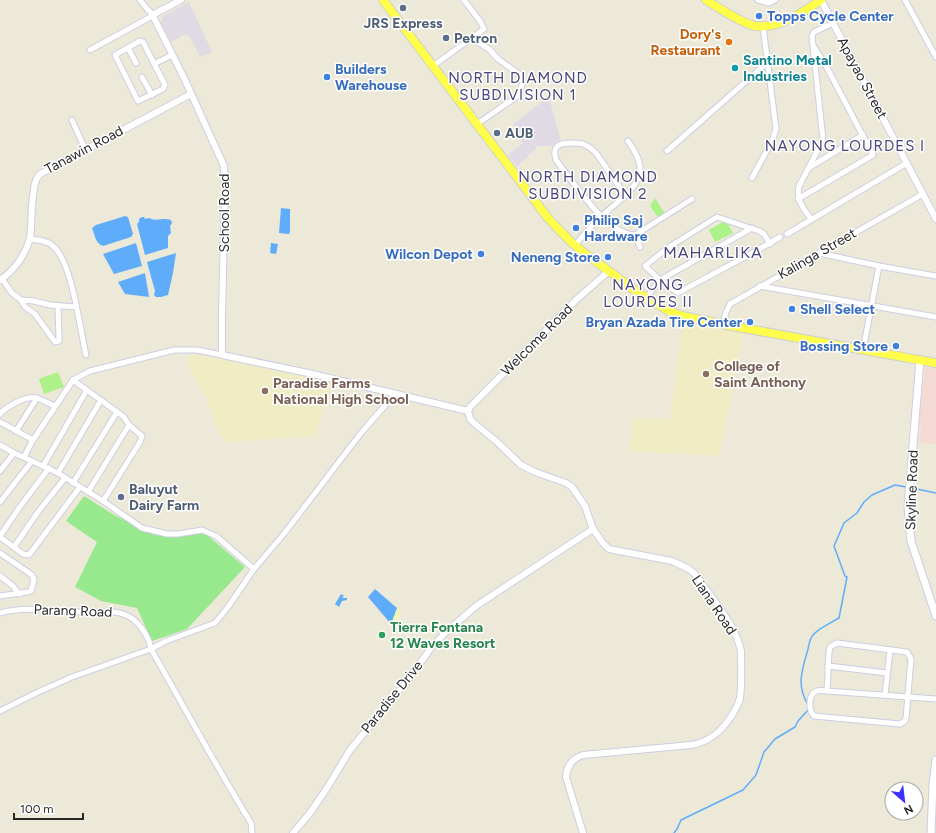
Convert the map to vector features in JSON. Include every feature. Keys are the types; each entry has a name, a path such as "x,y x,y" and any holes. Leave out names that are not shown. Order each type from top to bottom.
{"main road":[{"path":"383,0 548,218 574,245 646,298 669,311 682,316 936,363"},
{"path":"711,1 746,23 755,26 763,26 779,23 800,14 821,0"},
{"name":"Skyline Road","path":"920,360 908,507 910,541 936,616"},
{"path":"931,833 936,760"}],"street":[{"path":"140,0 154,15"},
{"path":"90,50 181,0"},
{"path":"433,66 484,29 480,21 464,0"},
{"path":"758,0 769,2 775,0"},
{"name":"Apayao Street","path":"821,0 936,219"},
{"path":"905,0 936,57"},
{"name":"School Road","path":"154,15 154,20 191,94 218,152 225,172 222,354"},
{"path":"810,220 798,199 799,186 823,140 812,36 814,32 833,23"},
{"path":"752,178 772,141 776,129 763,26"},
{"path":"471,38 489,48 498,59 519,74 523,81 519,95 477,124"},
{"path":"142,41 165,85 163,89 140,101 136,100 114,55 128,48 142,41"},
{"path":"798,199 874,155 814,46"},
{"path":"128,48 136,63"},
{"path":"154,64 172,55"},
{"path":"667,151 768,62"},
{"path":"142,77 152,95"},
{"name":"Tanawin Road","path":"1,280 12,270 22,257 30,238 32,205 36,179 40,174 191,94"},
{"path":"72,120 85,149"},
{"path":"809,167 863,136"},
{"path":"574,245 625,195 636,182 640,171 638,160 628,141"},
{"path":"625,195 596,153 589,147 581,143 564,143 555,149 554,155 556,160 601,217 623,232 635,235 692,199"},
{"path":"786,234 907,163"},
{"name":"Kalinga Street","path":"724,324 726,312 730,304 923,194"},
{"path":"770,244 764,234 752,228 717,217 669,247 645,266 660,280 678,293 770,244 780,237"},
{"path":"646,298 660,280 752,228"},
{"path":"635,235 640,247"},
{"path":"30,238 49,243 54,246 64,261 70,276 86,355"},
{"path":"819,253 878,266 936,276"},
{"path":"863,350 878,266"},
{"name":"Welcome Road","path":"468,411 470,407 573,304 609,271"},
{"path":"1,280 12,293 21,300 25,307 35,314 55,342 59,341 58,306"},
{"path":"760,286 936,317"},
{"path":"21,300 34,301 50,305 76,307"},
{"path":"24,457 33,440 72,380 90,371 174,350 197,350 222,354 468,411"},
{"path":"72,380 102,400 126,419 129,425 142,436 140,442 103,501"},
{"path":"43,466 87,390"},
{"path":"0,711 72,677 151,649 166,641 215,623 254,569 283,535 361,433 395,394"},
{"path":"0,414 9,406 25,399 37,398 55,406"},
{"path":"16,431 37,398"},
{"path":"58,473 102,400"},
{"name":"Liana Road","path":"468,411 470,419 521,465 535,472 566,483 572,487 585,506 593,529 603,544 609,549 672,561 689,569 696,575 728,621 740,645 740,698 725,726 714,736 700,743 691,745 583,755 573,761 568,768 566,777 583,833"},
{"path":"73,483 117,412"},
{"path":"0,422 33,440"},
{"path":"88,492 129,425"},
{"path":"0,445 58,473 103,501 142,528 167,534 178,534 202,530 216,536 254,569"},
{"path":"0,472 14,453"},
{"path":"0,502 32,461"},
{"path":"49,468 0,536 23,554 29,555 80,487"},
{"path":"14,547 38,512 65,478"},
{"name":"Paradise Drive","path":"293,833 310,813 350,750 410,677 431,648 445,633 476,606 593,529"},
{"path":"0,553 34,577 31,591 0,596"},
{"path":"0,576 13,586 19,594"},
{"name":"Parang Road","path":"0,613 34,609 120,613 129,617 138,625 150,642 151,649 212,758 251,823 252,833"},
{"path":"827,692 830,647 837,643 907,652 911,659 907,697 906,718 905,721 900,724 814,716 810,710 811,698 817,691 827,692 885,696 907,697 936,699"},
{"path":"885,696 890,650"},
{"path":"828,666 887,673"}],"shaded area":[{"path":"189,2 212,52 200,57 190,37 185,34 171,42 161,23 163,16"},
{"path":"549,98 561,141 556,142 552,146 538,146 517,167 508,155 523,143 519,137 521,135 513,124"},
{"name":"College of Saint Anthony","path":"683,321 744,331 719,456 629,451 633,418 670,419"},
{"name":"Paradise Farms National High School","path":"190,355 221,358 331,383 316,436 226,442 215,424 207,399 190,370 187,360"},
{"path":"925,367 936,369 936,444 919,442 921,429 919,422"}],"green space":[{"path":"655,198 666,215 659,219 650,206"},
{"path":"726,220 733,233 715,242 709,230"},
{"path":"58,372 64,387 44,394 39,379"},
{"path":"84,496 114,515 139,527 161,535 206,534 245,567 187,629 152,641 137,608 101,601 75,587 97,542 66,521"}],"sand":[{"path":"397,608 401,611 399,619 395,624 391,624 390,619"}],"water":[{"path":"281,208 290,209 289,234 279,233"},
{"path":"125,216 128,217 133,234 131,237 103,246 100,245 92,228 96,225"},
{"path":"142,217 145,219 171,220 171,233 168,236 168,248 145,255 137,224 139,219"},
{"path":"136,243 142,266 114,274 103,254"},
{"path":"271,243 278,244 276,254 270,253"},
{"path":"176,253 168,295 156,297 154,295 155,291 147,262"},
{"path":"145,273 149,297 125,294 118,282"},
{"path":"375,589 397,608 391,624 368,597"},
{"path":"341,594 344,596 342,598 347,598 347,600 342,601 339,607 335,604"}],"waterway":[{"path":"808,705 802,691 801,677 810,639 819,630 839,618 847,577 845,576 834,546 844,523 857,513 864,502 872,495 895,485 906,487"},
{"path":"912,488 936,493"},
{"path":"674,833 681,820 743,790 756,775 764,752 775,739 795,727 798,721 809,709"}],"place":[{"name":"JRS Express","path":"403,8"},
{"name":"Topps Cycle Center","path":"759,16"},
{"name":"Petron","path":"446,38"},
{"name":"Dory's Restaurant","path":"729,42"},
{"name":"Santino Metal Industries","path":"735,68"},
{"name":"Builders Warehouse","path":"327,77"},
{"name":"AUB","path":"497,133"},
{"name":"Philip Saj Hardware","path":"576,228"},
{"name":"Wilcon Depot","path":"481,254"},
{"name":"Neneng Store","path":"608,257"},
{"name":"Shell Select","path":"792,309"},
{"name":"Bryan Azada Tire Center","path":"750,322"},
{"name":"Bossing Store","path":"896,346"},
{"name":"College of Saint Anthony","path":"706,374"},
{"name":"Paradise Farms National High School","path":"265,391"},
{"name":"Baluyut Dairy Farm","path":"121,497"},
{"name":"Tierra Fontana 12 Waves Resort","path":"382,635"}],"district":[{"name":"NORTH DIAMOND SUBDIVISION 1","path":"518,86"},
{"name":"NAYONG LOURDES I","path":"845,146"},
{"name":"NORTH DIAMOND SUBDIVISION 2","path":"588,186"},
{"name":"MAHARLIKA","path":"713,252"},
{"name":"NAYONG LOURDES II","path":"648,294"}]}
